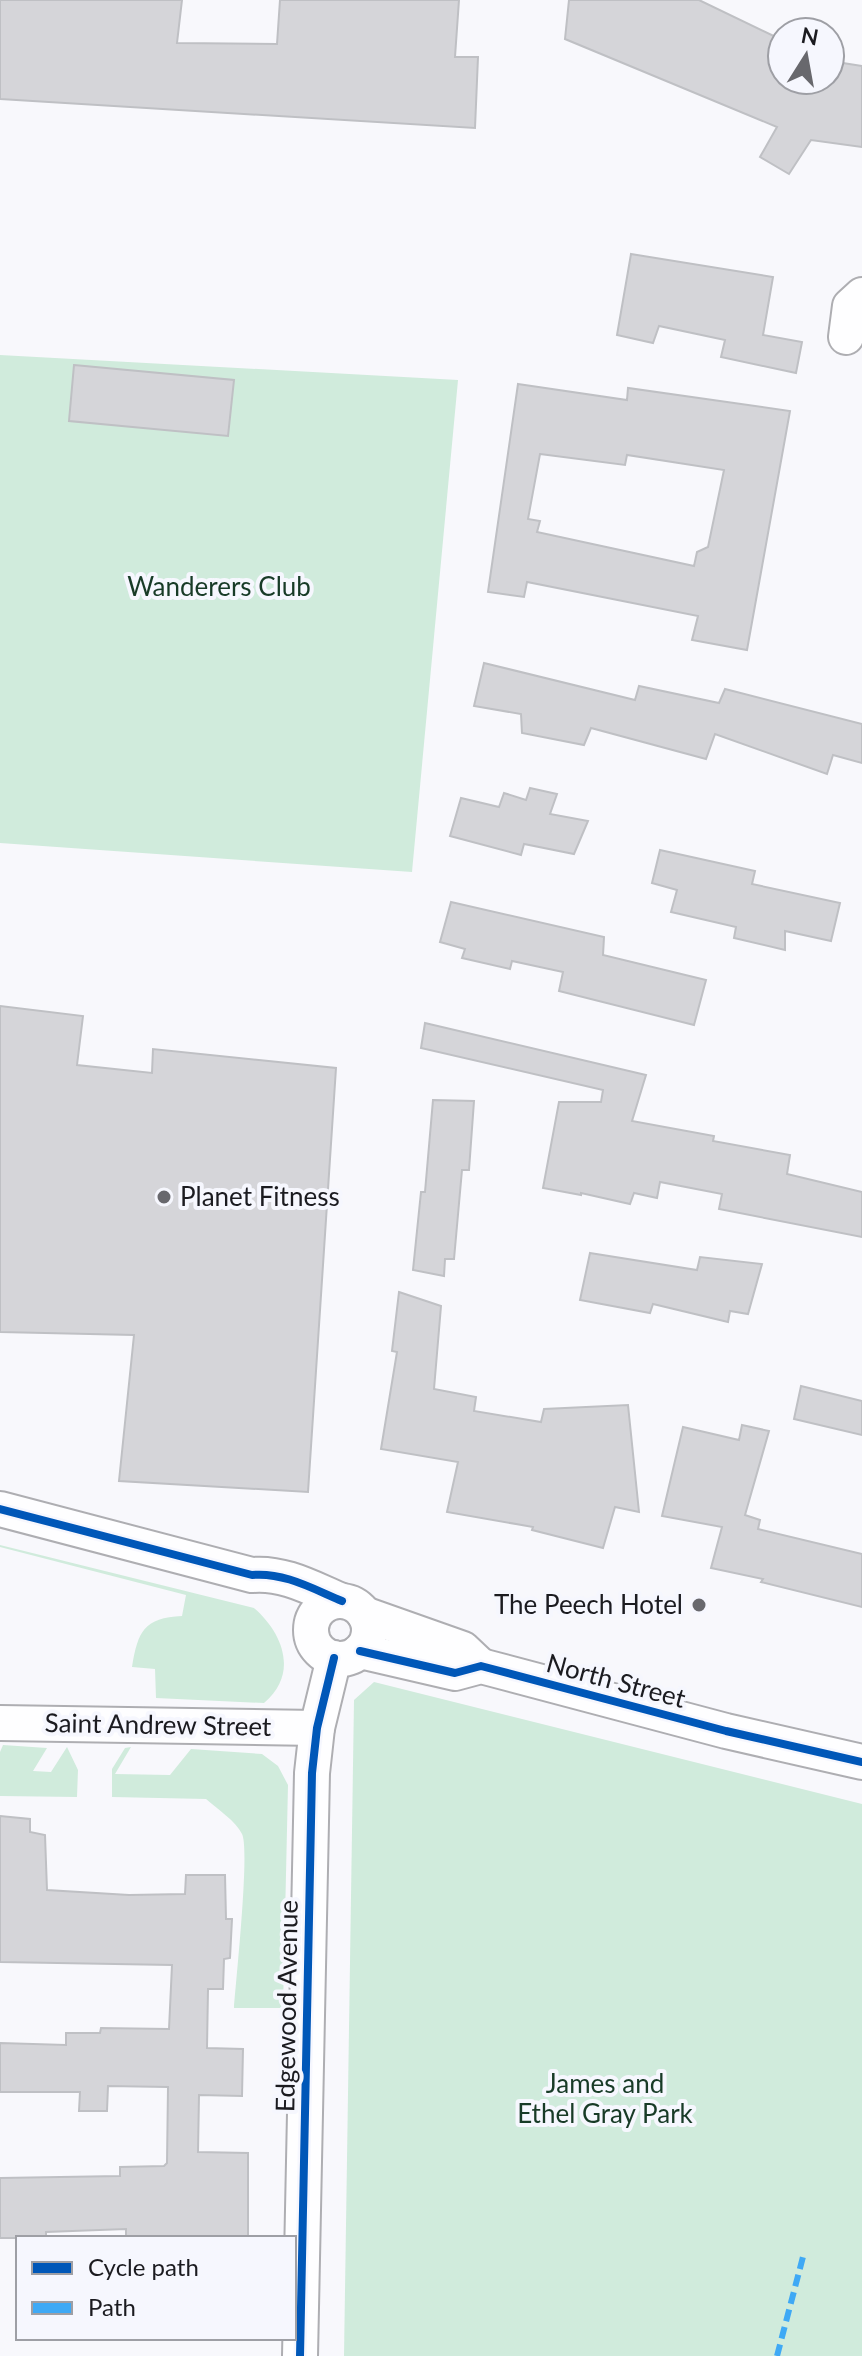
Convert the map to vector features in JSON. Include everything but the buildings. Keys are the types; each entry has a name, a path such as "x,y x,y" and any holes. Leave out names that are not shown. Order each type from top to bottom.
{"street":[{"path":"846,337 850,306 862,295"},
{"name":"North Street","path":"0,1509 252,1575 268,1573 286,1578 463,1649 481,1666 726,1731 862,1762"},
{"name":"North Street","path":"252,1575 274,1595 312,1620"},
{"path":"329,1603 353,1607 369,1627 367,1640 347,1655 323,1654 314,1644 312,1620 329,1603"},
{"name":"North Street","path":"347,1655 455,1673 481,1666"},
{"name":"Edgewood Avenue","path":"300,2356 311,1814 317,1728 347,1655"},
{"name":"Saint Andrew Street","path":"0,1723 317,1728"}],"green space":[{"name":"Wanderers Club","path":"0,355 458,380 412,872 0,843"},
{"path":"0,1545 254,1608 273,1629 283,1654 284,1667 275,1692 264,1703 156,1698 155,1669 132,1667 137,1644 151,1624 182,1616 186,1595"},
{"name":"James and Ethel Gray Park","path":"374,1682 862,1804 862,2356 344,2356 354,1700"},
{"path":"3,1745 47,1748 33,1771 51,1772 67,1747 78,1770 77,1797 0,1796 0,1752"},
{"path":"131,1747 115,1774 170,1775 191,1749 262,1754 278,1766 288,1785 283,2008 234,2008 244,1889 242,1834 206,1799 112,1797 112,1769 125,1748"}],"marked path":[{"path":"777,2356 804,2253"}],"cycle path":[{"path":"0,1509 252,1575 287,1579 342,1601"},
{"path":"360,1651 455,1673 481,1666 726,1731 862,1762"},
{"path":"300,2356 312,1773 317,1728 334,1658"}],"place":[{"name":"Planet Fitness","path":"164,1197"},
{"name":"The Peech Hotel","path":"699,1605"}]}
